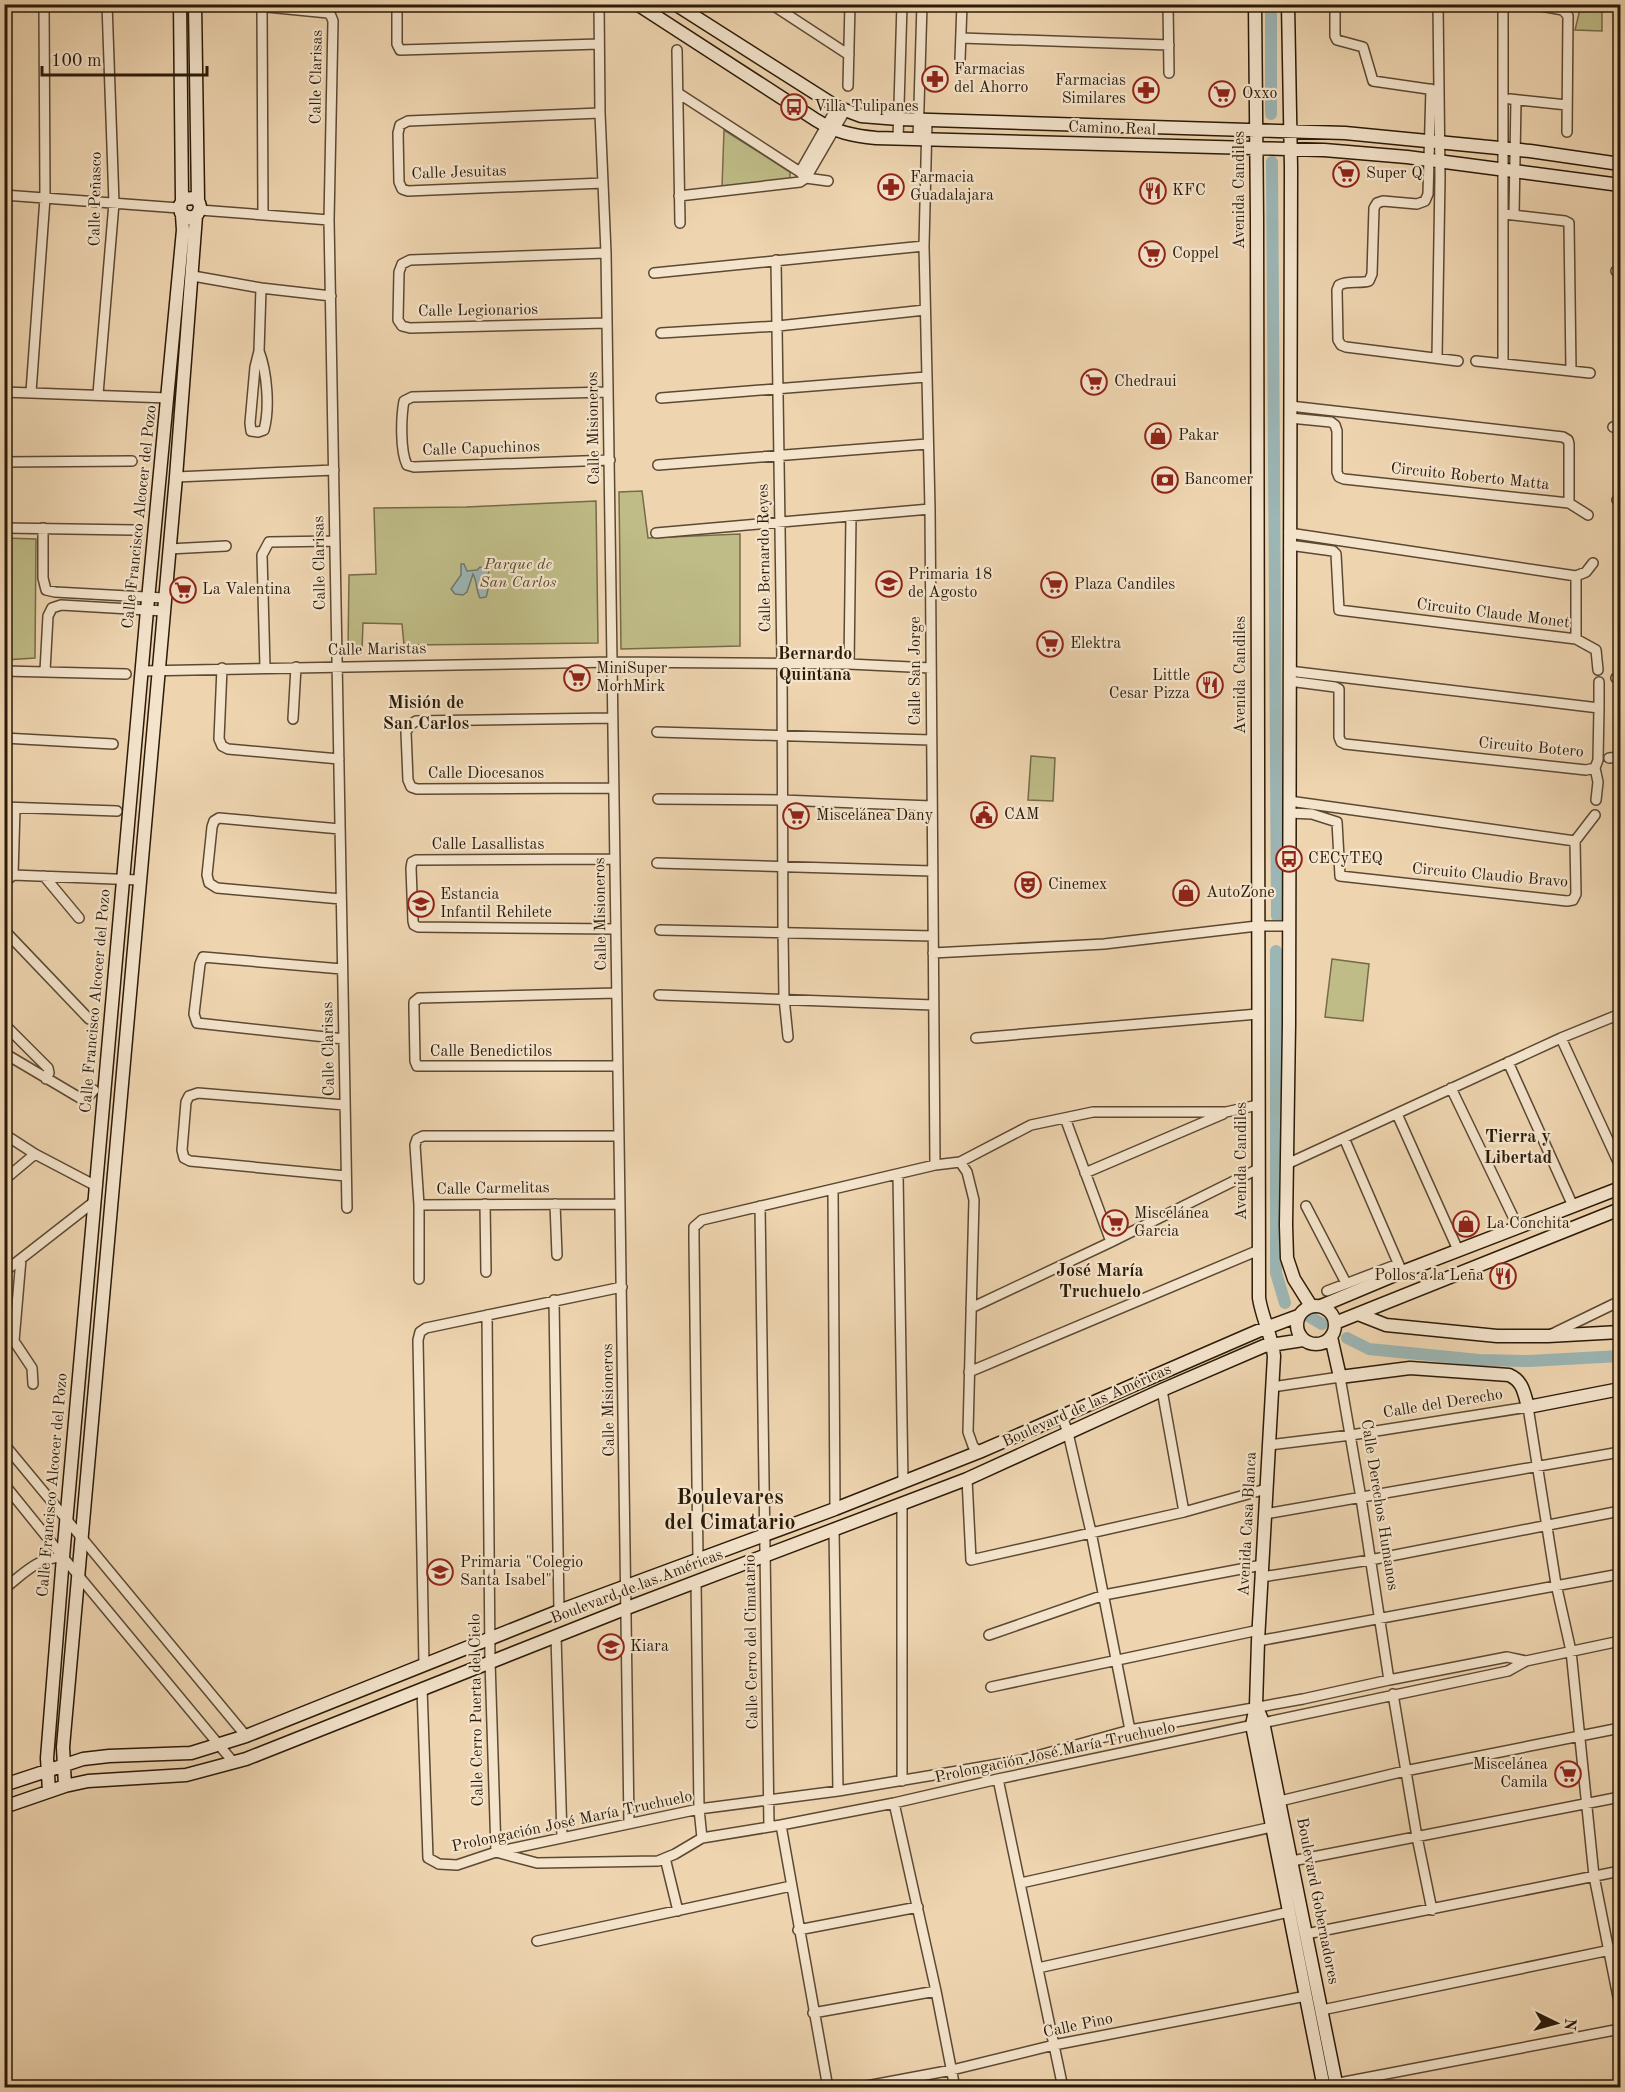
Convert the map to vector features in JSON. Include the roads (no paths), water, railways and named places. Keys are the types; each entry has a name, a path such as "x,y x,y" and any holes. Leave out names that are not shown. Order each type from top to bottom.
{"main road":[{"name":"Calle Francisco Alcocer del Pozo","path":"49,1791 47,1770 66,1518 183,230 180,4"},
{"name":"Calle Francisco Alcocer del Pozo","path":"65,1786 63,1765 81,1537 198,209 195,4"},
{"name":"Camino Real","path":"638,4 830,128 854,136 922,140 1355,152 1509,169 1620,185"},
{"name":"Camino Real","path":"675,4 841,109 861,116 1365,134 1509,149 1620,164"},
{"name":"Avenida Candiles","path":"1255,4 1262,926 1258,1014 1259,1298 1266,1328 1273,1344"},
{"path":"1288,4 1290,412 1289,807 1285,926 1287,1258 1294,1279 1316,1306 1330,1311 1335,1323 1330,1337 1316,1344 1303,1340 1296,1329 1298,1316 1303,1310 1316,1306 1400,1268 1458,1250 1620,1188"},
{"path":"191,197 198,209 188,218 181,208 191,197"},
{"path":"1335,1323 1620,1209"},
{"path":"1358,1314 1386,1325 1497,1336 1620,1332"},
{"name":"Boulevard de las Américas","path":"4,1785 83,1759 183,1754 246,1736 559,1611 835,1509 979,1452 1298,1316"},
{"name":"Calle Derechos Humanos","path":"1330,1337 1340,1377"},
{"name":"Boulevard de las Américas","path":"4,1808 65,1786 111,1778 186,1775 234,1763 696,1581 967,1479 1162,1390 1273,1344 1303,1340"},
{"name":"Avenida Casa Blanca","path":"1258,1724 1256,1706 1258,1636 1273,1344"},
{"path":"1340,1377 1410,1368 1509,1375 1517,1378 1522,1386 1528,1407"},
{"name":"Calle del Derecho","path":"1528,1407 1620,1389"},
{"name":"Boulevard Gobernadores","path":"1258,1724 1280,1801 1289,1912 1327,2086"},
{"name":"Boulevard Gobernadores","path":"1258,1724 1272,1827 1286,1863 1306,1934 1322,2010 1327,2086"}],"street":[{"path":"31,392 45,198 44,4"},
{"name":"Calle Peñasco","path":"98,394 114,203 107,4"},
{"name":"Calle Clarisas","path":"236,4 328,13 331,16 329,220 347,1208"},
{"path":"397,4 397,44 400,50 599,44"},
{"name":"Calle Misioneros","path":"599,4 610,460 629,1823"},
{"path":"771,4 849,55"},
{"path":"848,86 850,4"},
{"path":"898,139 902,4"},
{"name":"Calle San Jorge","path":"922,4 922,140 930,509 935,1165"},
{"path":"960,60 962,4"},
{"path":"1168,4 1169,73"},
{"path":"1335,4 1335,36 1337,40 1363,47 1373,81 1436,90"},
{"path":"1437,358 1435,141 1438,4"},
{"path":"1503,4 1503,99 1509,149 1509,215 1503,364"},
{"path":"1530,4 1563,10 1568,16 1567,132"},
{"path":"262,7 263,213"},
{"path":"961,38 1169,45"},
{"path":"677,50 680,223"},
{"path":"678,93 803,175 828,181"},
{"path":"1503,99 1567,105"},
{"path":"1509,149 1516,100"},
{"path":"679,196 794,183 803,175 841,109"},
{"name":"Calle Jesuitas","path":"600,113 408,121 400,125 398,133 399,182 402,189 408,191 603,183"},
{"path":"1435,160 1425,201 1417,204 1383,201 1377,203 1374,208 1372,274 1369,281 1345,282 1339,285 1337,290 1338,340 1346,347 1458,361"},
{"path":"4,195 181,208"},
{"path":"198,209 329,220"},
{"path":"1509,215 1565,220 1569,223 1571,371"},
{"path":"654,273 924,246"},
{"name":"Calle Legionarios","path":"606,253 410,260 402,264 399,272 398,320 402,326 410,328 607,323"},
{"name":"Calle Bernardo Reyes","path":"776,260 783,736 784,999 788,1037"},
{"path":"193,276 261,288 331,296"},
{"path":"260,351 266,381 267,422 264,430 258,432 251,431 250,423 255,367 260,351 261,288"},
{"path":"661,333 778,326 925,310"},
{"path":"1476,361 1590,373"},
{"path":"661,398 926,377"},
{"path":"4,392 168,398"},
{"name":"Calle Capuchinos","path":"608,392 412,397 404,401 402,410 403,457 407,465 414,467 610,460"},
{"name":"Circuito Roberto Matta","path":"1290,412 1563,437 1568,440 1569,444 1569,503 1339,477 1335,424 1290,412"},
{"path":"658,465 927,444"},
{"path":"4,462 132,461"},
{"path":"176,477 334,470"},
{"path":"1569,503 1588,515"},
{"path":"656,533 930,509"},
{"path":"849,664 851,516"},
{"path":"4,528 133,530"},
{"path":"43,528 43,578 46,590 148,604"},
{"path":"1289,539 1576,576 1586,572 1593,563"},
{"name":"Circuito Claude Monet","path":"1289,539 1333,550 1336,554 1339,609 1576,639 1576,576"},
{"path":"265,668 262,555 265,548 269,542 335,541"},
{"path":"169,549 226,546"},
{"path":"45,671 48,616 52,608 62,605 164,604"},
{"path":"1576,639 1596,650 1598,670"},
{"name":"Calle Maristas","path":"142,671 612,662 849,664 931,668"},
{"path":"293,719 296,667"},
{"path":"222,668 219,739 222,746 228,749 339,759"},
{"path":"4,671 126,674"},
{"path":"1289,676 1599,708"},
{"name":"Circuito Botero","path":"1289,676 1339,689 1339,737 1341,742 1346,744 1586,770 1595,768 1599,760 1599,682"},
{"name":"Calle Diocesanos","path":"612,718 416,721 406,732 408,780 411,787 417,789 614,788"},
{"path":"657,732 931,740"},
{"path":"4,738 113,744"},
{"path":"1609,758 1620,757"},
{"path":"1595,768 1598,782 1596,800"},
{"path":"658,799 782,800 931,806"},
{"path":"4,807 117,811"},
{"path":"1289,807 1575,841 1595,815"},
{"name":"Circuito Claudio Bravo","path":"1289,807 1321,815 1337,822 1340,876 1567,901 1573,900 1576,894 1575,841"},
{"path":"4,883 13,871 15,808"},
{"path":"340,829 219,818 214,821 212,827 207,875 209,883 217,888 341,899"},
{"path":"4,859 13,871 44,876 140,880"},
{"name":"Calle Lasallistas","path":"615,860 416,860 412,862 411,868 413,921 418,927 616,930"},
{"path":"657,864 932,871"},
{"path":"44,876 79,918"},
{"path":"933,953 1104,944 1262,926 1285,926"},
{"path":"4,930 88,1019"},
{"path":"660,930 933,936"},
{"path":"342,969 204,957 200,964 194,1014 197,1023 344,1039"},
{"name":"Calle Benedictilos","path":"617,993 419,998 414,1002 414,1008 417,1066 618,1066"},
{"path":"659,995 933,1005"},
{"path":"976,1038 1258,1014"},
{"path":"1287,1164 1561,1038 1619,1017"},
{"path":"4,1024 48,1068 49,1073 46,1079"},
{"path":"1561,1038 1620,1167"},
{"path":"4,1053 83,1099 91,1095 94,1089"},
{"path":"1508,1062 1573,1206"},
{"path":"1451,1089 1518,1227"},
{"path":"345,1105 198,1093 189,1096 186,1102 182,1150 184,1158 190,1161 346,1176"},
{"path":"1085,1173 1226,1112 1258,1105"},
{"path":"698,1559 694,1227 702,1220 935,1165 960,1162 1031,1125 1093,1112 1226,1112"},
{"path":"1397,1114 1458,1250"},
{"path":"1065,1118 1111,1242"},
{"path":"4,1134 35,1154 96,1186"},
{"name":"Calle Carmelitas","path":"619,1136 423,1136 417,1139 415,1145 419,1205 620,1204"},
{"path":"1327,1291 1346,1283 1400,1268 1344,1138"},
{"path":"4,1180 35,1154"},
{"path":"960,1162 967,1172 974,1200 968,1432 973,1446 979,1452"},
{"path":"971,1308 1258,1169"},
{"path":"898,1175 903,1482"},
{"path":"833,1190 835,1509"},
{"path":"4,1272 95,1200"},
{"path":"485,1204 486,1272"},
{"path":"555,1204 557,1255"},
{"path":"419,1205 419,1279"},
{"name":"Calle Cerro del Cimatario","path":"760,1206 769,1826"},
{"path":"1306,1206 1346,1283"},
{"path":"969,1372 1259,1250"},
{"path":"14,1341 21,1259"},
{"path":"424,1665 418,1340 420,1332 426,1328 622,1287"},
{"path":"554,1300 559,1611"},
{"path":"1548,1336 1620,1301"},
{"name":"Calle Cerro Puerta del Cielo","path":"487,1315 490,1661 496,1852"},
{"path":"4,1330 32,1368 33,1384"},
{"path":"1272,1387 1340,1377"},
{"name":"Calle Derechos Humanos","path":"1340,1377 1389,1680"},
{"path":"1162,1390 1184,1512"},
{"path":"1528,1407 1556,1584 1571,1651 1594,1876 1620,2007"},
{"name":"Calle del Derecho","path":"1269,1445 1351,1435 1528,1407"},
{"path":"1062,1416 1091,1532 1130,1730"},
{"path":"4,1444 246,1736"},
{"path":"1265,1514 1620,1452"},
{"path":"967,1479 971,1560 1184,1512 1266,1489"},
{"path":"4,1484 234,1763"},
{"path":"902,1505 902,1781"},
{"path":"989,1635 1104,1595 1262,1571 1371,1560 1620,1511"},
{"path":"834,1529 838,1791"},
{"path":"4,1589 37,1563 50,1557 63,1557"},
{"path":"991,1688 1118,1661 1258,1636 1380,1618 1620,1574"},
{"path":"696,1581 699,1809 702,1838"},
{"path":"556,1636 562,1838"},
{"name":"Prolongación José María Truchuelo","path":"496,1852 537,1863 658,1861 702,1838 894,1803 1508,1671 1526,1661 1620,1641"},
{"name":"Prolongación José María Truchuelo","path":"422,1688 428,1858 439,1864 456,1865 496,1852 699,1809 838,1791 1022,1760 1130,1730 1303,1699 1507,1657 1526,1661"},
{"path":"1393,1694 1405,1771 1432,1910"},
{"path":"1280,1801 1405,1771 1620,1728"},
{"path":"998,1779 1063,2088"},
{"path":"1286,1863 1620,1797"},
{"path":"894,1803 955,2088"},
{"path":"781,1825 828,2088"},
{"path":"1021,1883 1272,1827"},
{"path":"665,1858 678,1911"},
{"path":"1306,1934 1620,1870"},
{"path":"537,1941 791,1886"},
{"path":"798,1930 918,1907"},
{"path":"1038,1968 1289,1912"},
{"path":"1322,2010 1620,1948"},
{"path":"813,2013 936,1991"},
{"name":"Calle Pino","path":"856,2088 952,2070 1054,2045 1306,1996"},
{"path":"1327,2086 1620,2029"}],"water":[{"path":"461,564 464,564 467,571 477,570 480,567 489,570 486,597 480,598 473,574 467,592 463,595 455,594 451,589 461,575"}],"waterway":[{"path":"1271,4 1271,114"},
{"path":"1272,162 1277,916"},
{"path":"1276,951 1276,1273 1285,1303"},
{"path":"1310,1317 1322,1324"},
{"path":"1347,1338 1369,1349 1479,1360 1529,1361 1620,1356"}],"place":[{"name":"Farmacias del Ahorro","path":"935,79"},
{"name":"Farmacias Similares","path":"1146,90"},
{"name":"Oxxo","path":"1222,94"},
{"name":"Villa Tulipanes","path":"794,107"},
{"name":"Super Q","path":"1346,174"},
{"name":"Farmacia Guadalajara","path":"891,187"},
{"name":"KFC","path":"1153,191"},
{"name":"Coppel","path":"1152,254"},
{"name":"Chedraui","path":"1094,382"},
{"name":"Pakar","path":"1158,436"},
{"name":"Bancomer","path":"1165,480"},
{"name":"Primaria 18 de Agosto","path":"889,584"},
{"name":"Plaza Candiles","path":"1054,585"},
{"name":"La Valentina","path":"183,590"},
{"name":"Elektra","path":"1050,644"},
{"name":"MiniSuper MorhMirk","path":"577,678"},
{"name":"Little Cesar Pizza","path":"1210,685"},
{"name":"CAM","path":"984,815"},
{"name":"Miscelánea Dany","path":"796,816"},
{"name":"CECyTEQ","path":"1289,859"},
{"name":"Cinemex","path":"1028,885"},
{"name":"AutoZone","path":"1186,893"},
{"name":"Estancia Infantil Rehilete","path":"421,904"},
{"name":"Miscelánea Garcia","path":"1115,1223"},
{"name":"La Conchita","path":"1466,1224"},
{"name":"Pollos a la Leña","path":"1503,1276"},
{"name":"Primaria \"Colegio Santa Isabel\"","path":"440,1572"},
{"name":"Kiara","path":"611,1647"},
{"name":"Miscelánea Camila","path":"1568,1774"}],"district":[{"name":"Bernardo Quintana","path":"815,664"},
{"name":"Misión de San Carlos","path":"426,713"},
{"name":"Tierra y Libertad","path":"1518,1147"},
{"name":"José María Truchuelo","path":"1100,1281"},
{"name":"Boulevares del Cimatario","path":"730,1510"}],"park label":[{"name":"Parque de San Carlos","path":"518,574"}]}
